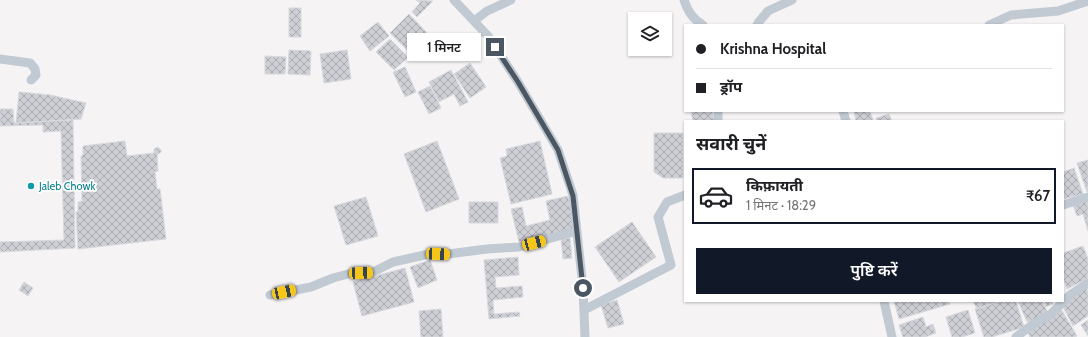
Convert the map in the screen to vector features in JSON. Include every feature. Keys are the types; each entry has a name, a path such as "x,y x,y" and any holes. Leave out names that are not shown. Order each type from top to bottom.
{"street":[{"path":"454,0 488,36 518,82 558,150 573,196 583,288 585,337"},
{"path":"474,21 486,11 512,0"},
{"path":"684,0 695,20 701,24"},
{"path":"758,24 768,11 792,0"},
{"path":"991,24 1010,15 1058,11 1088,1"},
{"path":"0,58 30,63 35,69 36,75 31,80"},
{"path":"584,310 671,265 658,218 667,202 684,195"},
{"path":"1064,205 1088,197"},
{"path":"270,295 311,287 333,278 352,273 371,273 393,262 429,254 448,254 487,249 520,247 577,231"},
{"path":"1064,301 1088,283"},
{"path":"884,302 892,337"},
{"path":"1016,337 1032,325 1051,314 1063,302"}],"building":[{"path":"416,0 433,1 417,17 412,12 420,3"},
{"path":"289,8 301,8 301,37 289,37"},
{"path":"409,14 432,38 413,56 390,33"},
{"path":"378,22 389,36 370,51 360,36"},
{"path":"390,39 408,57 394,70 376,52"},
{"path":"289,50 311,51 310,75 288,74"},
{"path":"347,50 351,79 324,83 320,54"},
{"path":"265,56 286,57 285,74 265,74"},
{"path":"470,63 486,87 470,98 454,74"},
{"path":"405,67 416,92 405,97 393,72"},
{"path":"451,70 468,102 460,106 454,94 439,102 429,82"},
{"path":"430,86 441,108 429,114 418,92"},
{"path":"19,92 50,95 86,103 81,119 16,123"},
{"path":"0,109 13,109 14,123 73,120 75,248 0,252 0,242 64,240 61,131 43,132 43,125 0,126"},
{"path":"691,112 712,112 714,120 693,120"},
{"path":"854,112 870,112 873,120 856,120"},
{"path":"889,114 892,120 877,120 876,118"},
{"path":"654,133 683,133 683,178 663,178 654,172"},
{"path":"125,141 127,156 154,153 154,149 158,147 161,150 161,152 157,155 158,171 155,172 157,189 160,189 166,239 78,249 76,212 78,211 78,202 82,201 81,156 83,155 83,146"},
{"path":"437,141 459,199 426,212 404,154"},
{"path":"540,141 552,194 511,204 500,158 507,156 506,149"},
{"path":"1088,160 1088,192 1087,192 1077,163"},
{"path":"1074,168 1083,194 1064,199 1064,172"},
{"path":"568,196 575,230 519,242 511,209 522,207 526,226 550,220 546,201"},
{"path":"366,197 378,236 346,245 334,206"},
{"path":"1088,200 1088,231 1083,214 1077,216 1073,205"},
{"path":"469,202 498,202 498,223 469,223"},
{"path":"632,222 656,257 619,282 595,247"},
{"path":"570,238 572,258 563,259 561,239"},
{"path":"1083,246 1088,259 1088,278 1067,289 1064,280 1064,253"},
{"path":"518,257 519,275 495,277 496,288 522,286 523,297 493,300 494,314 519,312 520,316 489,319 484,260"},
{"path":"430,260 437,280 418,288 410,267"},
{"path":"405,268 414,302 362,316 353,282"},
{"path":"24,282 33,288 28,296 19,290"},
{"path":"1086,288 1088,291 1088,316 1073,326 1062,305"},
{"path":"617,300 624,324 608,328 601,305"},
{"path":"894,302 949,302 950,304 899,319"},
{"path":"974,302 998,302 977,309"},
{"path":"998,302 1016,302 1024,327 992,337 984,337 975,309"},
{"path":"1018,302 1042,302 1048,313 1027,322"},
{"path":"1044,302 1052,302 1053,304 1046,307"},
{"path":"441,309 443,337 421,337 419,311"},
{"path":"1061,309 1077,336 1030,337 1028,333"},
{"path":"968,310 975,333 962,337 952,337 946,317"},
{"path":"923,317 926,327 933,324 936,333 925,337 903,337 899,325"},
{"path":"1088,320 1088,336 1081,325"}],"place":[{"name":"Jaleb Chowk","path":"31,186"}],"route":[{"path":"495,47 548,130 558,150 573,196 583,288"}]}
